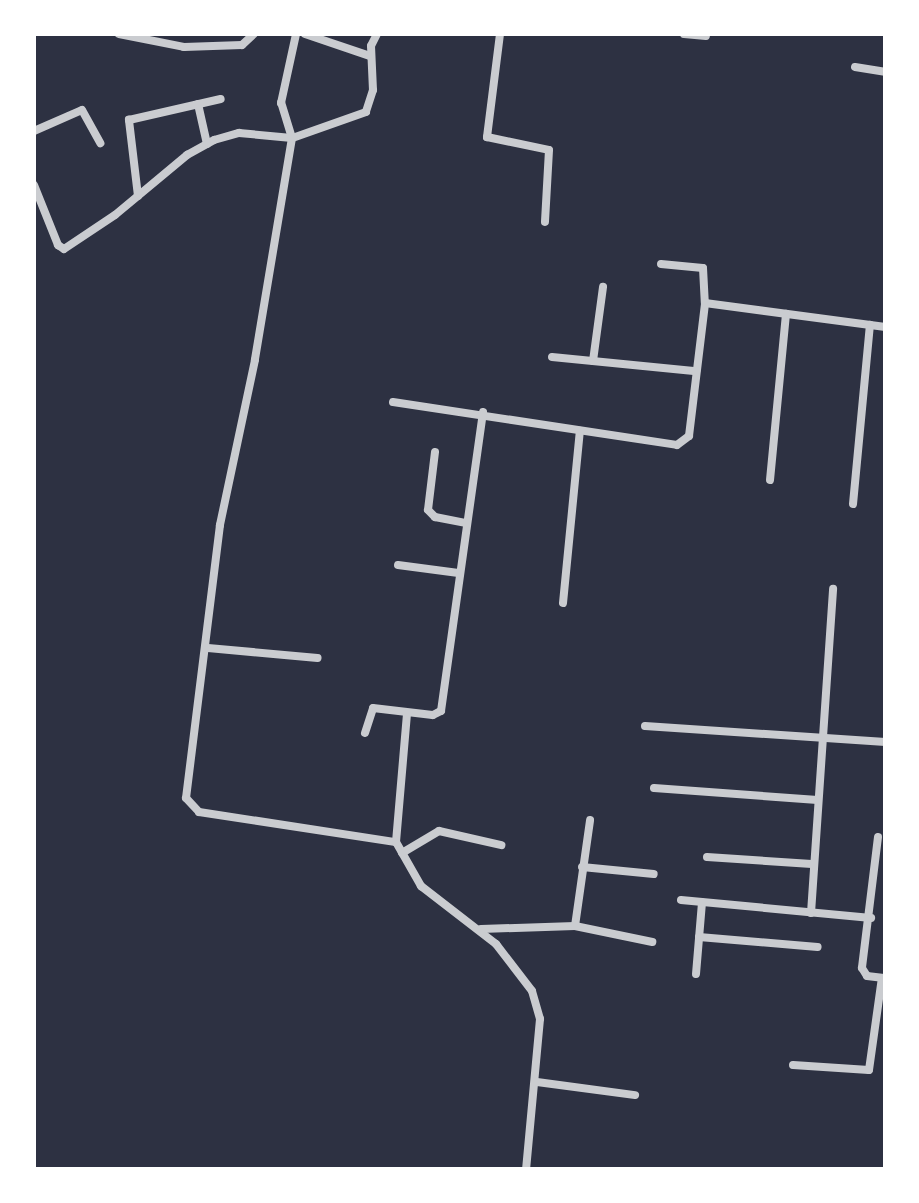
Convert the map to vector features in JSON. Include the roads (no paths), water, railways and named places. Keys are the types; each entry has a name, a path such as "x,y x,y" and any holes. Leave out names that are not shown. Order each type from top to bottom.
{"street":[{"path":"119,34 184,47 242,45 254,34"},
{"path":"296,34 281,103 292,138 252,374 220,525 208,648 186,792 193,808 281,828 396,842"},
{"path":"305,34 370,56"},
{"path":"34,185 62,250 138,196 187,155 207,144 239,133 292,138 366,112 373,90 370,56 377,34"},
{"path":"500,34 487,137 549,150 545,222"},
{"path":"684,34 706,36"},
{"path":"855,67 885,72"},
{"path":"138,196 127,123 221,99"},
{"path":"198,104 207,144"},
{"path":"34,131 82,110 100,143"},
{"path":"393,402 483,412 580,431 677,445 686,442 705,303 703,268 661,264"},
{"path":"593,361 603,287"},
{"path":"705,303 885,327"},
{"path":"770,480 786,314"},
{"path":"853,504 870,325"},
{"path":"552,357 696,371"},
{"path":"365,733 371,709 407,713 441,711 483,412"},
{"path":"563,603 580,431"},
{"path":"435,452 428,510 435,517 466,523"},
{"path":"398,565 458,573"},
{"path":"811,913 833,589"},
{"path":"208,648 318,658"},
{"path":"407,713 396,842 421,886 441,905 481,929 525,981 536,1004 541,1046 526,1169"},
{"path":"645,726 823,735 885,742"},
{"path":"654,788 818,800"},
{"path":"575,926 590,820"},
{"path":"402,853 439,831 501,845"},
{"path":"793,1065 869,1070 884,978 867,976 862,968 871,918 878,837"},
{"path":"707,857 812,864"},
{"path":"582,867 654,874"},
{"path":"681,900 871,918"},
{"path":"696,974 702,902"},
{"path":"481,929 575,926 652,942"},
{"path":"699,937 818,947"},
{"path":"537,1082 635,1095"}]}
